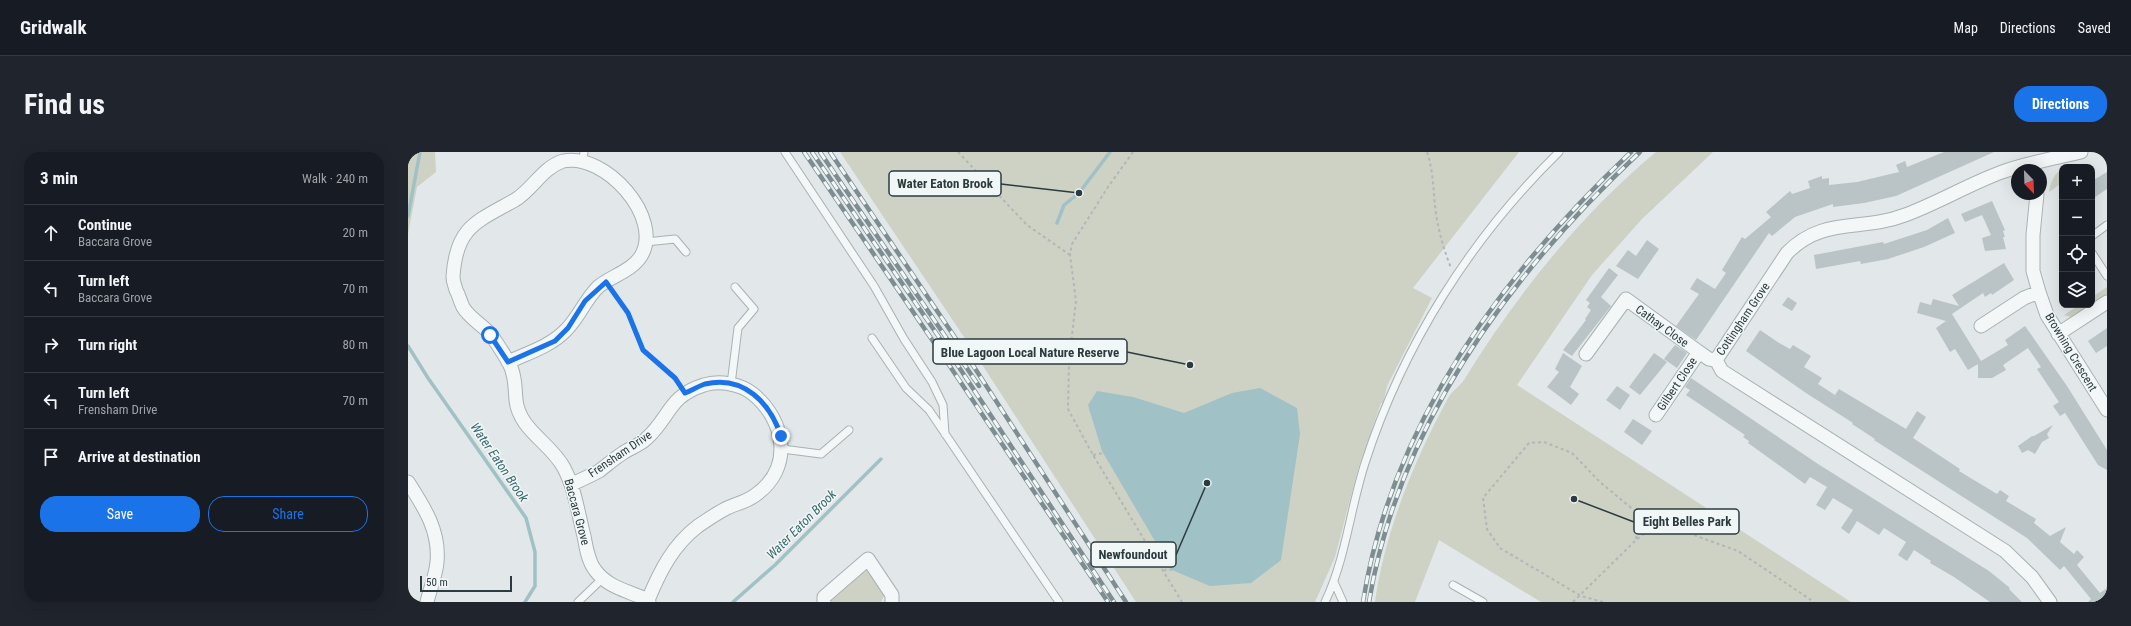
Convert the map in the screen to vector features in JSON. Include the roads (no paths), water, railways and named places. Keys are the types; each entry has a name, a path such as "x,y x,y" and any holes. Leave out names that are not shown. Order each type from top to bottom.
{"street":[{"name":"Cottingham Grove","path":"2040,164 2081,152"},
{"name":"Baccara Grove","path":"646,242 643,220 636,202 621,182 603,167 584,155 564,160 545,171 537,182 517,199 490,212 468,229 456,252 453,281 464,308 490,335 513,372 517,410 527,427 562,464 572,484 588,554 593,568 602,579 619,589 649,601"},
{"name":"Cottingham Grove","path":"2011,170 2001,172 1904,216 1879,223 1826,229 1811,234 1798,242 1787,253 1716,360 1722,371 2005,551 2032,576 2050,602"},
{"name":"Browning Crescent","path":"2036,200 2033,235 2033,271 2039,292 2047,315 2107,410"},
{"path":"508,362 555,341 568,328 585,301 606,282 633,266 642,255 646,242"},
{"path":"1981,326 2024,298 2039,292"},
{"name":"Cathay Close","path":"1586,354 1626,300 1709,359 1716,360"},
{"path":"2058,334 2107,302"},
{"name":"Gilbert Close","path":"1656,415 1699,352"},
{"name":"Frensham Drive","path":"572,484 599,471 624,452 645,440 655,430 670,406 685,393 706,384 731,384 750,391 765,404 776,422 781,436 782,449 780,461 771,480 754,496 726,508 698,526 675,549 662,567 649,601"},
{"path":"408,482 428,512 435,535 437,562 427,602"},
{"path":"824,602 824,598 869,553 892,595 892,602"}],"lane":[{"path":"785,152 874,286 904,339 932,382 943,405 945,434"},
{"path":"1325,602 1334,582 1363,469 1389,397 1422,333 1457,275 1498,219 1559,152"},
{"path":"2095,234 2107,225"},
{"path":"646,242 675,239 686,252"},
{"path":"2095,258 2107,276"},
{"path":"731,384 738,328 754,309 735,287"},
{"path":"872,338 906,388 929,410 1059,602"},
{"path":"782,449 821,454 849,430"},
{"path":"578,602 602,579"},
{"path":"1334,582 1344,602"},
{"path":"1453,586 1483,602"}],"water":[{"path":"1260,388 1297,408 1300,434 1281,560 1251,583 1210,586 1172,570 1102,451 1088,405 1097,391 1133,397 1184,413 1232,393"}],"waterway":[{"name":"Water Eaton Brook","path":"408,216 420,152"},
{"name":"Water Eaton Brook","path":"1057,223 1064,205 1079,193 1110,152"},
{"name":"Water Eaton Brook","path":"408,346 428,378 526,518 535,552 535,586 525,602"},
{"name":"Water Eaton Brook","path":"733,602 775,565 881,459"}],"railway":[{"path":"804,152 1108,602"},
{"path":"812,152 943,343 1114,602"},
{"path":"820,152 979,386"},
{"path":"830,152 954,336 1126,602"},
{"path":"1363,602 1377,537 1399,474 1426,413 1460,356 1497,301 1539,248 1584,199 1631,152"},
{"path":"1369,602 1384,536 1406,473 1434,413 1467,355 1505,300 1547,248 1640,152"}],"place":[{"name":"Water Eaton Brook","path":"1079,193"},
{"name":"Blue Lagoon Local Nature Reserve","path":"1190,365"},
{"name":"Newfoundout","path":"1207,483"},
{"name":"Eight Belles Park","path":"1574,499"}]}
